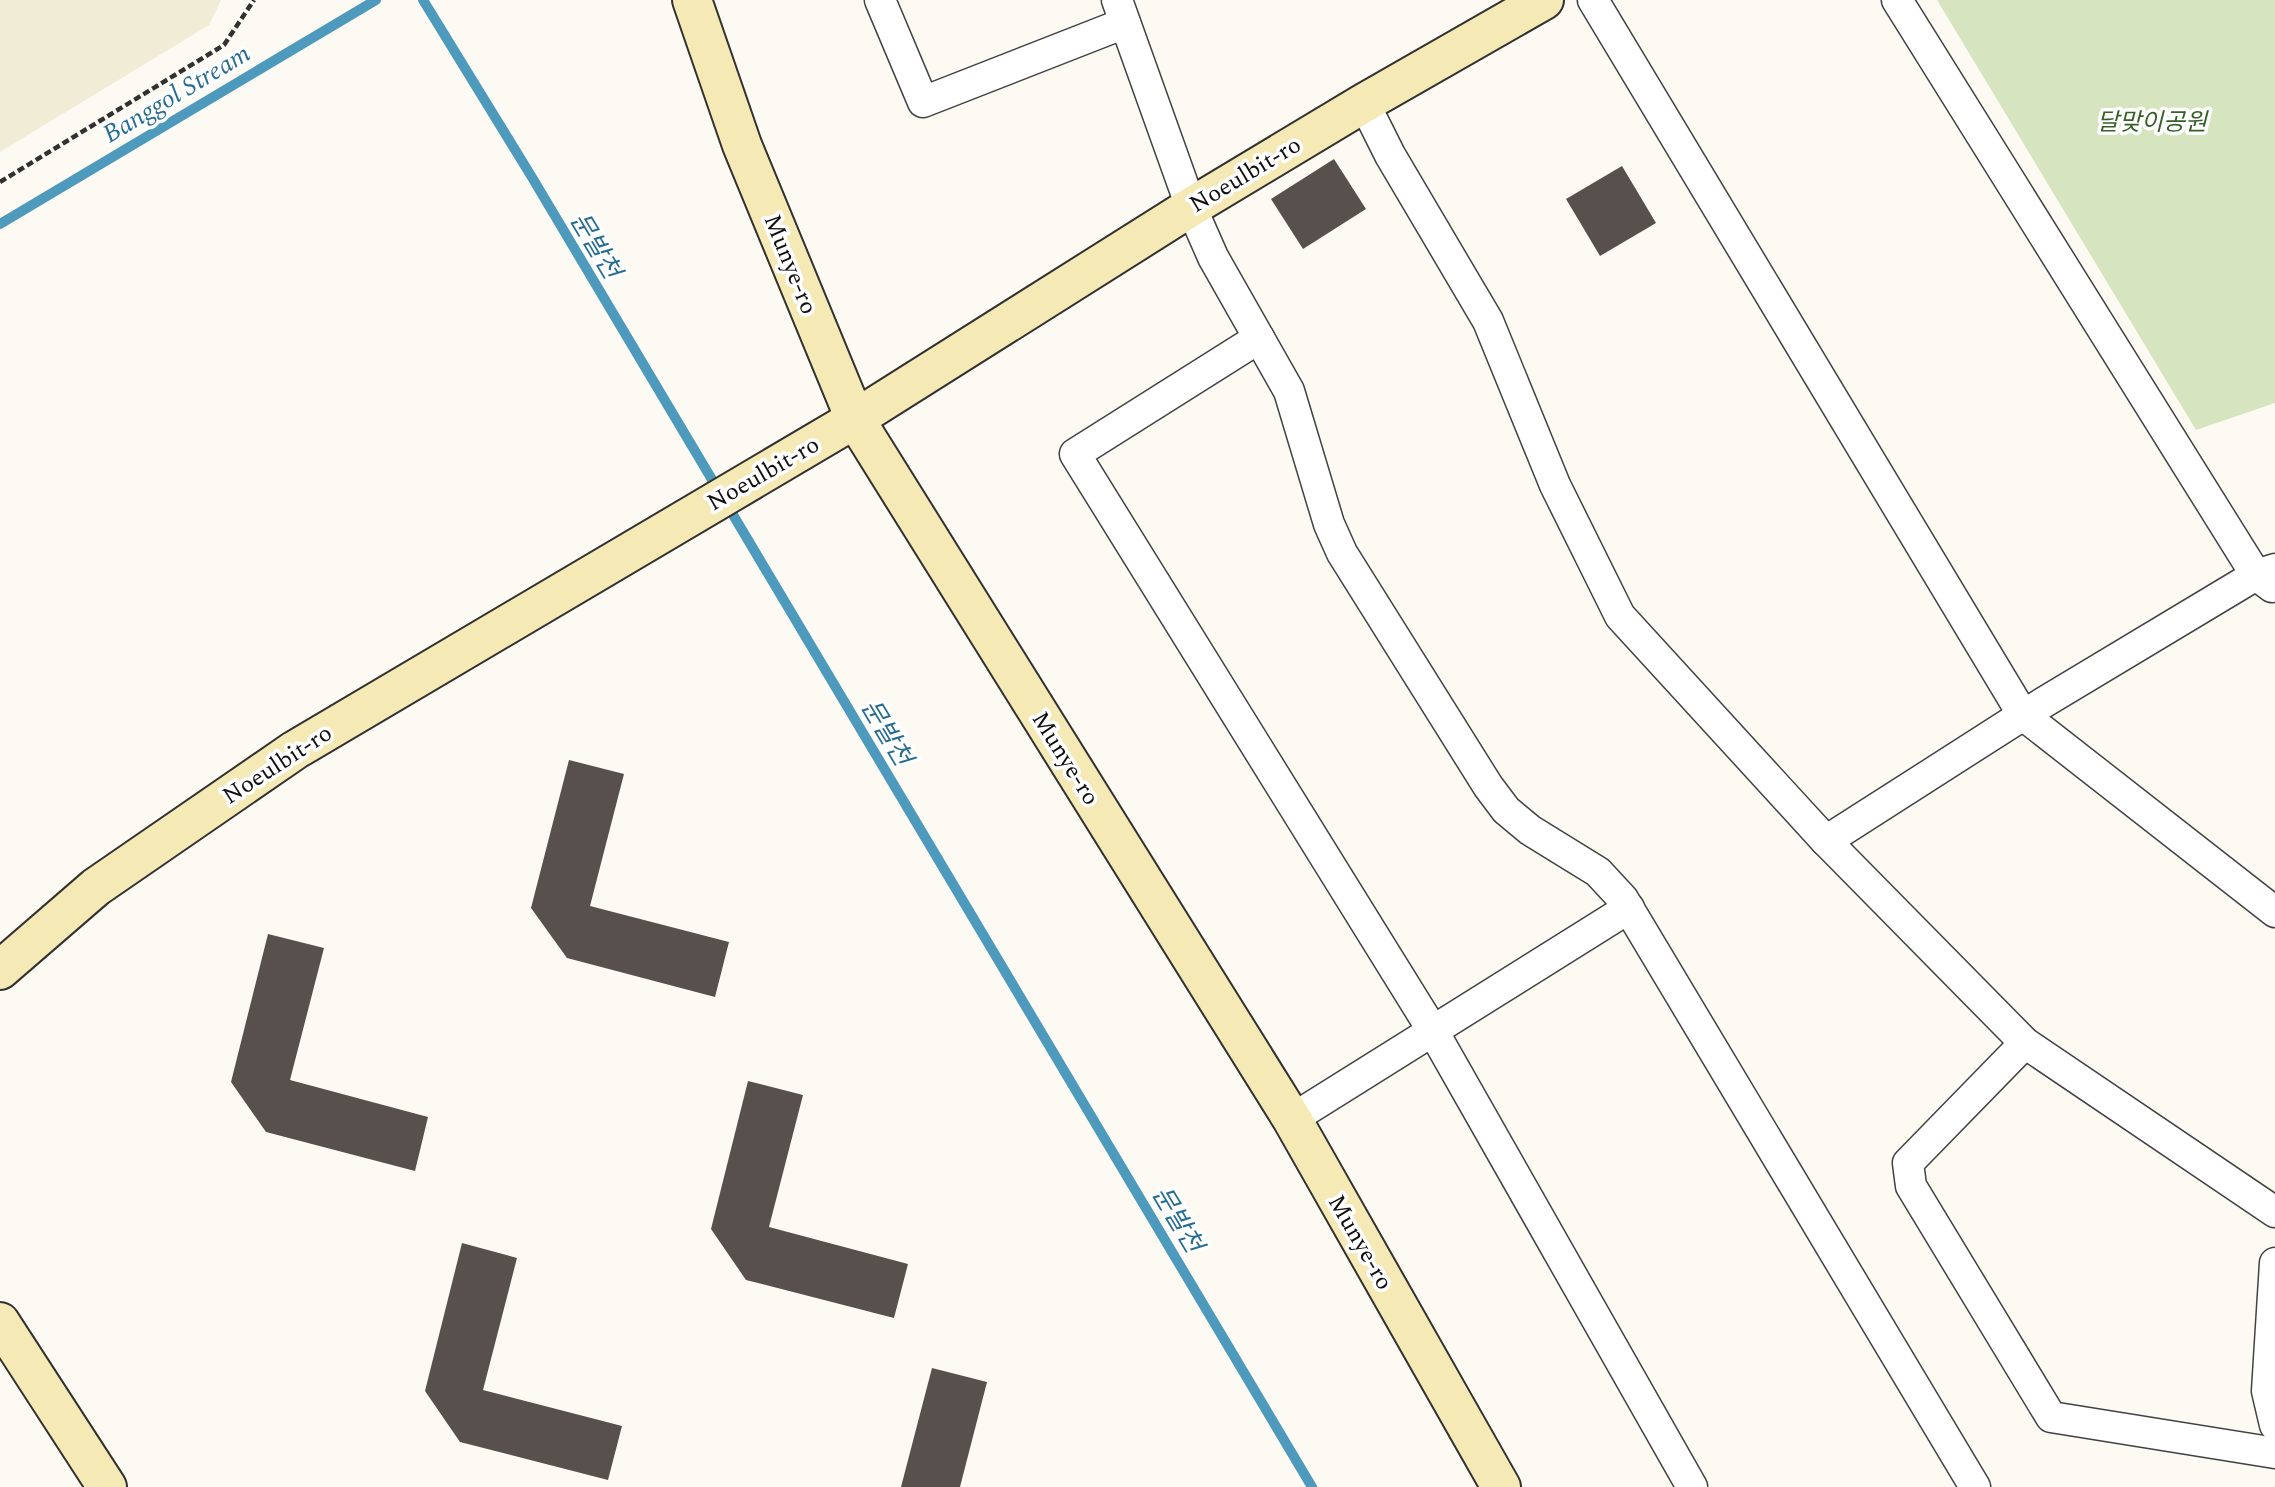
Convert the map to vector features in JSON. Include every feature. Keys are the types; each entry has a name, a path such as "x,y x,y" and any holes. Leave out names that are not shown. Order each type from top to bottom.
{"street":[{"name":"Munye-ro","path":"692,0 742,145 855,419 1292,1119 1500,1487"},
{"path":"880,0 923,102 1121,12 1191,207 1213,257 1289,391 1329,524 1342,553 1488,786 1506,810 1530,830 1598,872 1623,899 1975,1487"},
{"name":"Noeulbit-ro","path":"0,970 96,887 295,750 855,419 1191,207 1364,103 1545,0"},
{"path":"1592,0 2023,715 2275,912"},
{"path":"1826,841 2023,715 2269,578 1897,0"},
{"path":"1364,103 1390,155 1488,321 1555,485 1620,616 1826,841 2025,1044 2275,1212"},
{"path":"1259,338 1075,454 1433,1031 1692,1487"},
{"path":"1292,1119 1629,908"},
{"path":"2025,1044 1908,1163 1911,1186 2051,1417 2275,1453"},
{"path":"2275,1263 2267,1391 2275,1424"},
{"path":"0,1322 107,1487"}],"path":[{"path":"0,182 224,45 254,0"}],"shaded area":[{"path":"0,0 221,0 209,25 0,152"}],"green space":[{"name":"달맞이공원","path":"1937,0 2275,0 2275,403 2196,430"}],"building":[{"path":"1334,159 1366,209 1303,249 1271,199"},
{"path":"1622,166 1656,223 1600,256 1566,199"},
{"path":"569,760 624,774 590,906 729,942 715,997 567,958 531,908"},
{"path":"268,934 324,948 290,1080 428,1117 415,1171 266,1132 231,1082"},
{"path":"748,1081 803,1095 769,1227 908,1264 894,1318 746,1280 711,1229"},
{"path":"462,1243 517,1258 483,1390 622,1426 608,1480 460,1442 425,1391"},
{"path":"932,1368 987,1382 960,1487 901,1487"}],"waterway":[{"name":"Banggol Stream","path":"0,224 376,0"},
{"name":"문발천","path":"423,0 533,179 1312,1487"}]}
